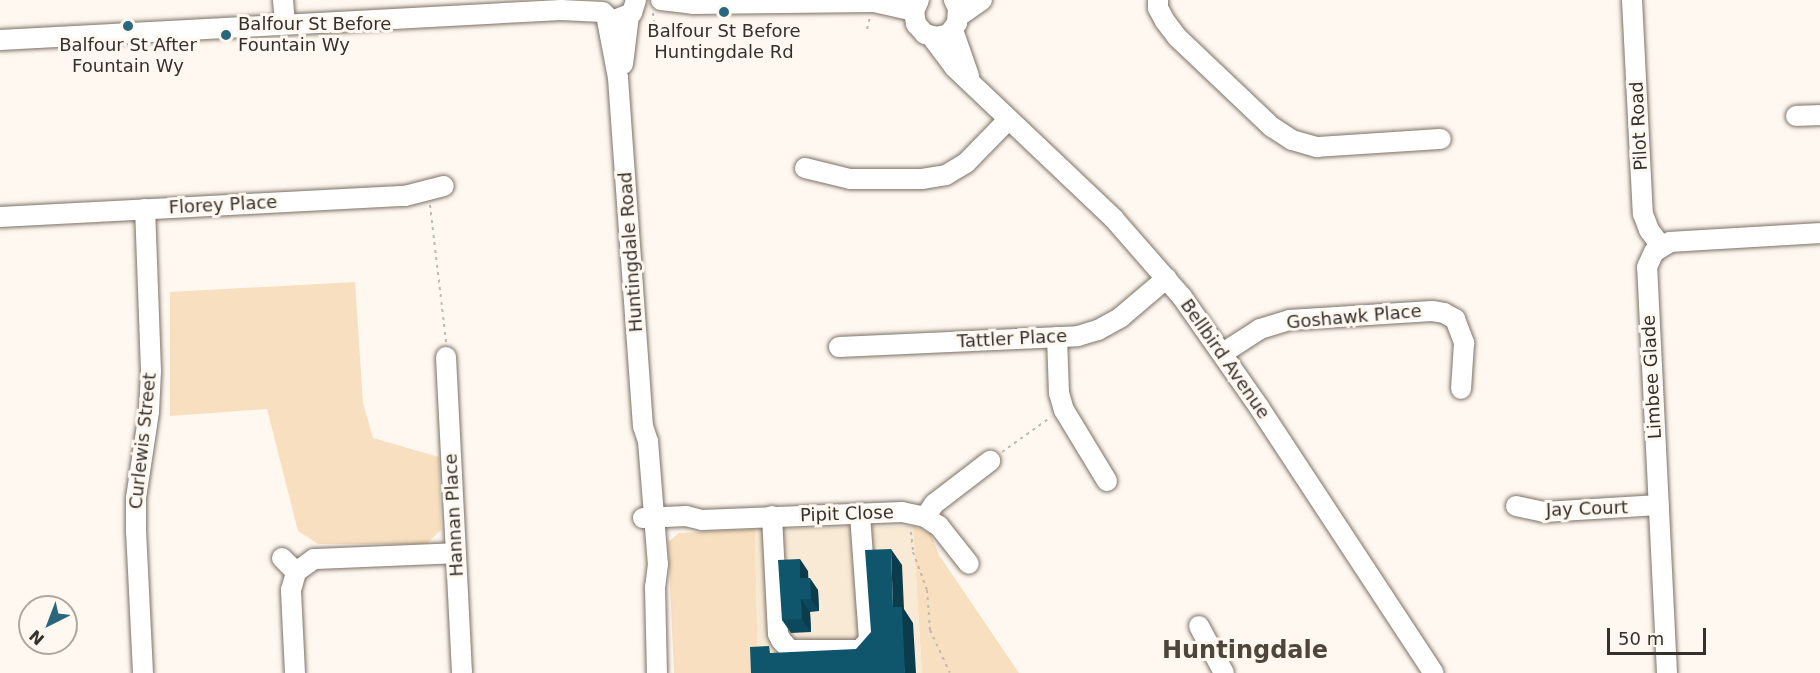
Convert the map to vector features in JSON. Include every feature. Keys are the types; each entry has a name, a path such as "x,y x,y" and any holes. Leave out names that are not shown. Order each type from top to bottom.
{"street":[{"path":"283,0 285,24"},
{"path":"561,10 581,0"},
{"path":"0,40 561,10 603,9 615,19 632,10 664,1 764,0 916,5"},
{"path":"931,36 943,36 955,15 982,0"},
{"path":"1158,0 1162,15 1177,37 1272,127 1292,140 1317,147 1441,140"},
{"name":"Pilot Road","path":"1632,0 1643,214 1649,230 1661,246"},
{"name":"Bellbird Avenue","path":"916,5 920,30 931,36 954,67 972,81 1008,120 1114,219 1167,278 1223,353 1434,673"},
{"name":"Huntingdale Road","path":"603,9 618,78 643,426 638,444 649,525 658,564 655,587 657,673"},
{"name":"Huntingdale Road","path":"618,78 624,60 632,10"},
{"name":"Bellbird Avenue","path":"955,15 972,81"},
{"path":"1796,116 1820,115"},
{"path":"805,168 850,179 922,179 946,174 966,163 1008,120"},
{"name":"Florey Place","path":"0,217 405,195 436,188"},
{"name":"Curlewis Street","path":"142,673 135,532 136,498 149,412 151,371 145,209"},
{"path":"1661,246 1676,241 1820,233"},
{"name":"Limbee Glade","path":"1661,246 1650,260 1646,277 1667,673"},
{"name":"Tattler Place","path":"839,347 1078,336 1098,330 1121,317 1167,278"},
{"name":"Goshawk Place","path":"1223,353 1260,329 1289,320 1432,311 1444,313 1455,320 1464,343 1461,389"},
{"path":"1057,337 1059,393 1064,410 1107,481"},
{"name":"Hannan Place","path":"446,357 462,673"},
{"path":"969,564 939,526 919,515 990,461"},
{"name":"Jay Court","path":"1516,506 1544,512 1659,505"},
{"name":"Pipit Close","path":"649,525 687,527 702,520 772,516 902,512 919,515"},
{"path":"772,516 778,634 781,640 790,650 860,650 869,640 860,513"},
{"path":"295,673 289,565 314,559 456,554"},
{"path":"1199,626 1224,673"}],"path":[{"path":"436,188 446,357"},
{"path":"990,461 1064,410"},
{"path":"919,515 910,543 927,591 930,630 950,673"}],"shaded area":[{"path":"355,282 363,403 373,438 439,457 441,530 426,544 318,544 298,531 267,409 170,416 170,292"},
{"path":"913,526 922,673 758,673 755,529"},
{"path":"913,526 931,534 939,555 1019,673 922,673"},
{"path":"755,529 758,673 674,673 668,542 679,533"}],"building":[{"path":"891,549 893,607 902,607 905,673 751,673 750,647 769,646 770,653 856,649 871,632 865,550"},
{"path":"800,559 800,578 810,578 811,599 801,599 802,619 782,620 778,560"}],"place":[{"name":"Balfour St Before Huntingdale Rd","path":"724,12"},
{"name":"Balfour St After Fountain Wy","path":"128,26"},
{"name":"Balfour St Before Fountain Wy","path":"226,35"}],"district":[{"name":"Huntingdale","path":"1245,651"}]}
